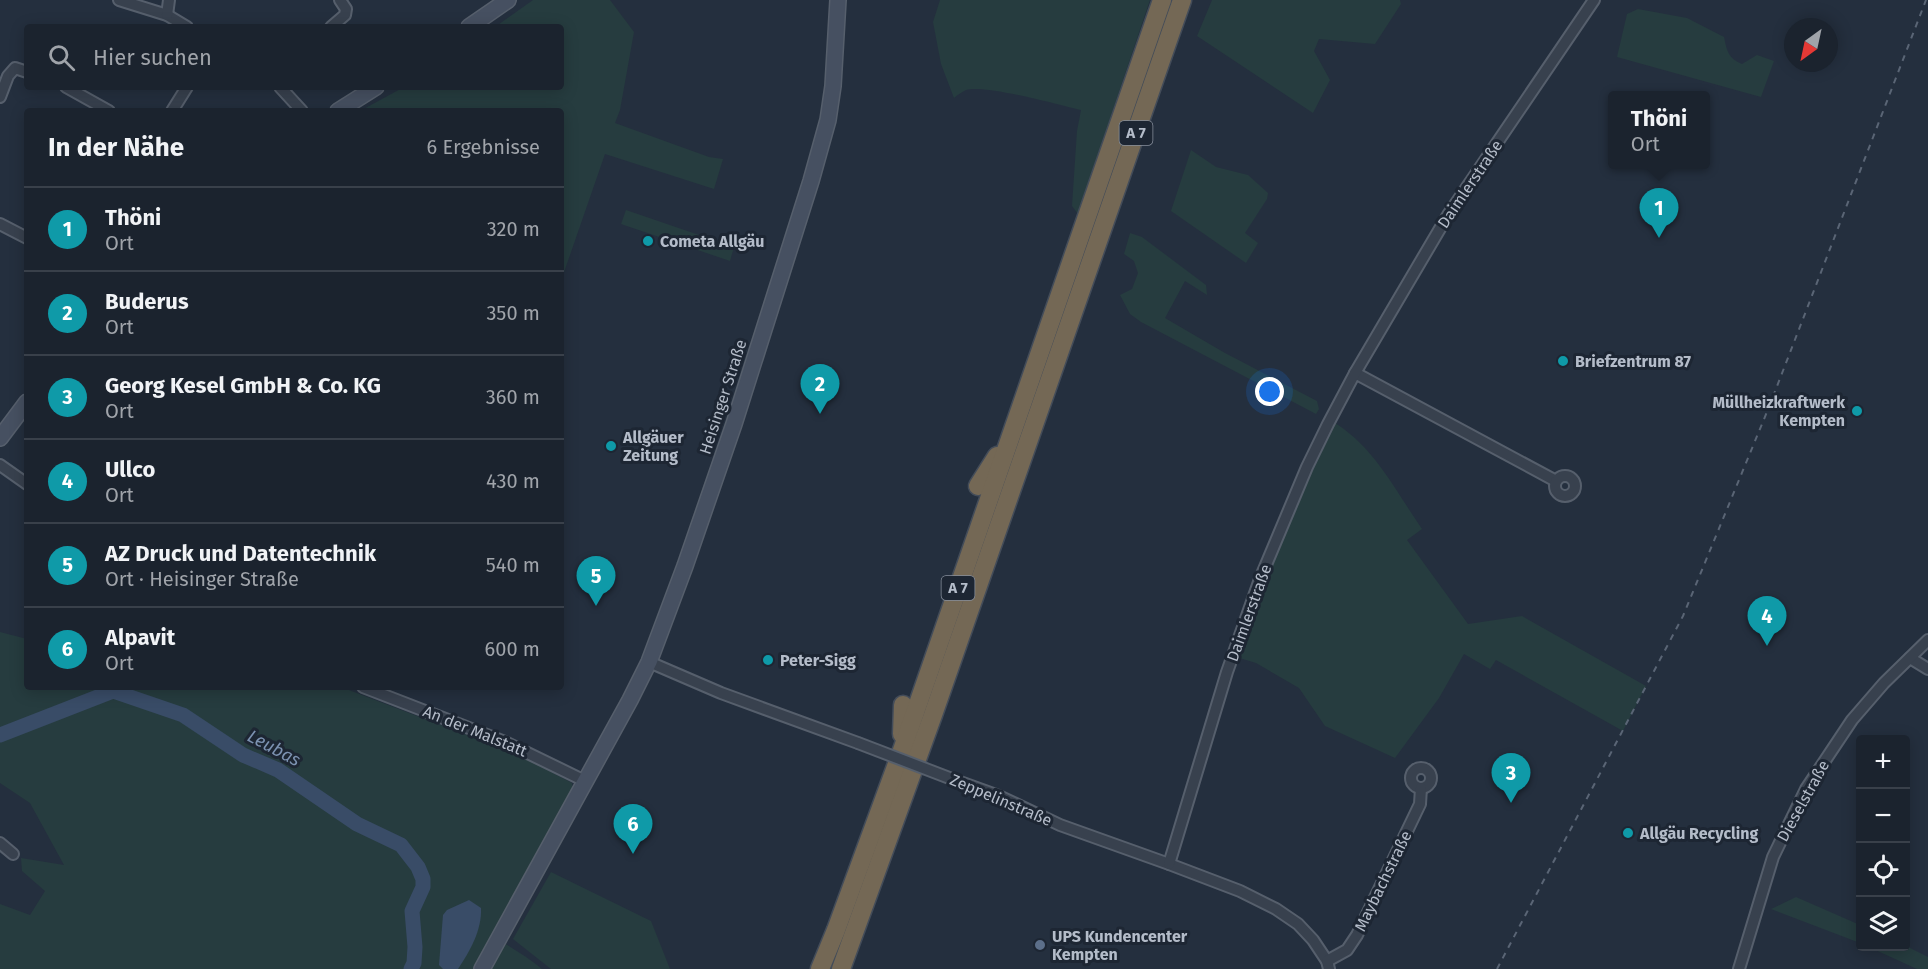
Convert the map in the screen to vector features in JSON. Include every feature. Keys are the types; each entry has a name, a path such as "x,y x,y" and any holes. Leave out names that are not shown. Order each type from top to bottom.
{"highway":[{"name":"A 7","path":"820,969 901,753 1162,0"},
{"name":"A 7","path":"841,969 933,715 1182,0"},
{"path":"978,486 1016,424"},
{"path":"901,753 903,705"},
{"path":"914,811 915,790 933,715"}],"street":[{"path":"119,0 167,15 182,24"},
{"path":"167,15 169,0"},
{"path":"336,24 345,15 346,9 340,0"},
{"path":"473,24 508,0"},
{"name":"Heisinger Straße","path":"482,969 649,662 672,604 734,424 828,120 833,86 838,0"},
{"name":"Daimlerstraße","path":"1169,864 1227,672 1260,579 1307,467 1355,373 1448,215 1594,0"},
{"path":"0,97 8,76 15,68 24,71"},
{"path":"71,90 104,108"},
{"path":"174,108 185,90"},
{"path":"283,90 300,108"},
{"path":"343,108 371,90"},
{"path":"0,224 24,236"},
{"path":"1355,373 1556,481"},
{"path":"0,438 24,406"},
{"path":"0,465 24,482"},
{"name":"Dieselstraße","path":"1738,969 1773,857 1806,789 1852,720 1884,683 1928,640"},
{"path":"1910,658 1928,669"},
{"name":"Zeppelinstraße","path":"649,662 721,693 999,796 1060,825 1240,891 1276,909 1298,924 1313,940 1328,965"},
{"name":"An der Malstatt","path":"371,690 505,742 583,784"},
{"name":"Maybachstraße","path":"1328,965 1347,950 1357,935 1420,804 1421,788"},
{"path":"0,843 14,854"}],"green space":[{"path":"533,0 610,0 634,32 620,110 615,123 709,157 723,159 714,189 605,154 564,272 564,108 366,108 398,90 564,90 564,24 499,24"},
{"path":"940,0 1150,0 1078,214 1072,206 1077,131 1081,110 989,90 966,90 954,98 941,64 933,22"},
{"path":"1212,0 1400,0 1401,4 1375,44 1319,39 1314,51 1330,80 1313,113 1197,36"},
{"path":"1638,9 1687,18 1724,37 1729,54 1742,64 1757,55 1774,61 1761,97 1617,57 1627,14"},
{"path":"1191,150 1216,167 1248,175 1268,193 1267,199 1245,233 1258,243 1246,263 1171,211"},
{"path":"626,210 734,247 730,261 621,224"},
{"path":"1130,233 1142,237 1206,285 1207,295 1185,281 1165,318 1225,353 1317,401 1319,409 1316,414 1141,322 1130,314 1120,295 1132,289 1138,273 1134,261 1124,254"},
{"path":"1330,420 1359,442 1382,469 1422,529 1407,540 1468,624 1522,616 1646,686 1623,731 1496,660 1490,669 1464,654 1439,698 1395,758 1325,726 1299,688 1256,663 1233,656"},
{"path":"0,632 24,638 24,690 349,690 519,755 572,783 573,793 553,823 494,936 542,969 0,969 0,904 30,915 45,891 22,871 21,858 64,865 30,803 0,783"},
{"path":"551,872 651,921 670,969 551,969 513,939"},
{"path":"1796,897 1856,923 1856,941 1771,909"},
{"path":"1910,948 1928,957 1928,969 1917,969 1878,951 1910,951"}],"water":[{"path":"469,900 481,908 480,924 471,948 458,969 443,969 439,965 443,915 447,910"}],"waterway":[{"name":"Leubas","path":"0,735 113,691 183,715 243,755 278,770 357,824 401,845 418,867 423,879 423,887 412,911 415,947 414,963 411,969"}],"railway":[{"path":"1497,969 1683,616 1769,407 1926,0"}],"place":[{"name":"Thöni","path":"1659,238"},
{"name":"Cometa Allgäu","path":"648,241"},
{"name":"Briefzentrum 87","path":"1563,361"},
{"name":"Müllheizkraftwerk Kempten","path":"1857,411"},
{"name":"Buderus","path":"820,414"},
{"name":"Allgäuer Zeitung","path":"611,446"},
{"name":"AZ Druck und Datentechnik","path":"596,606"},
{"name":"Ullco","path":"1767,646"},
{"name":"Peter-Sigg","path":"768,660"},
{"name":"Georg Kesel GmbH & Co. KG","path":"1511,803"},
{"name":"Allgäu Recycling","path":"1628,833"},
{"name":"Alpavit","path":"633,854"},
{"name":"UPS Kundencenter Kempten","path":"1040,945"}]}
